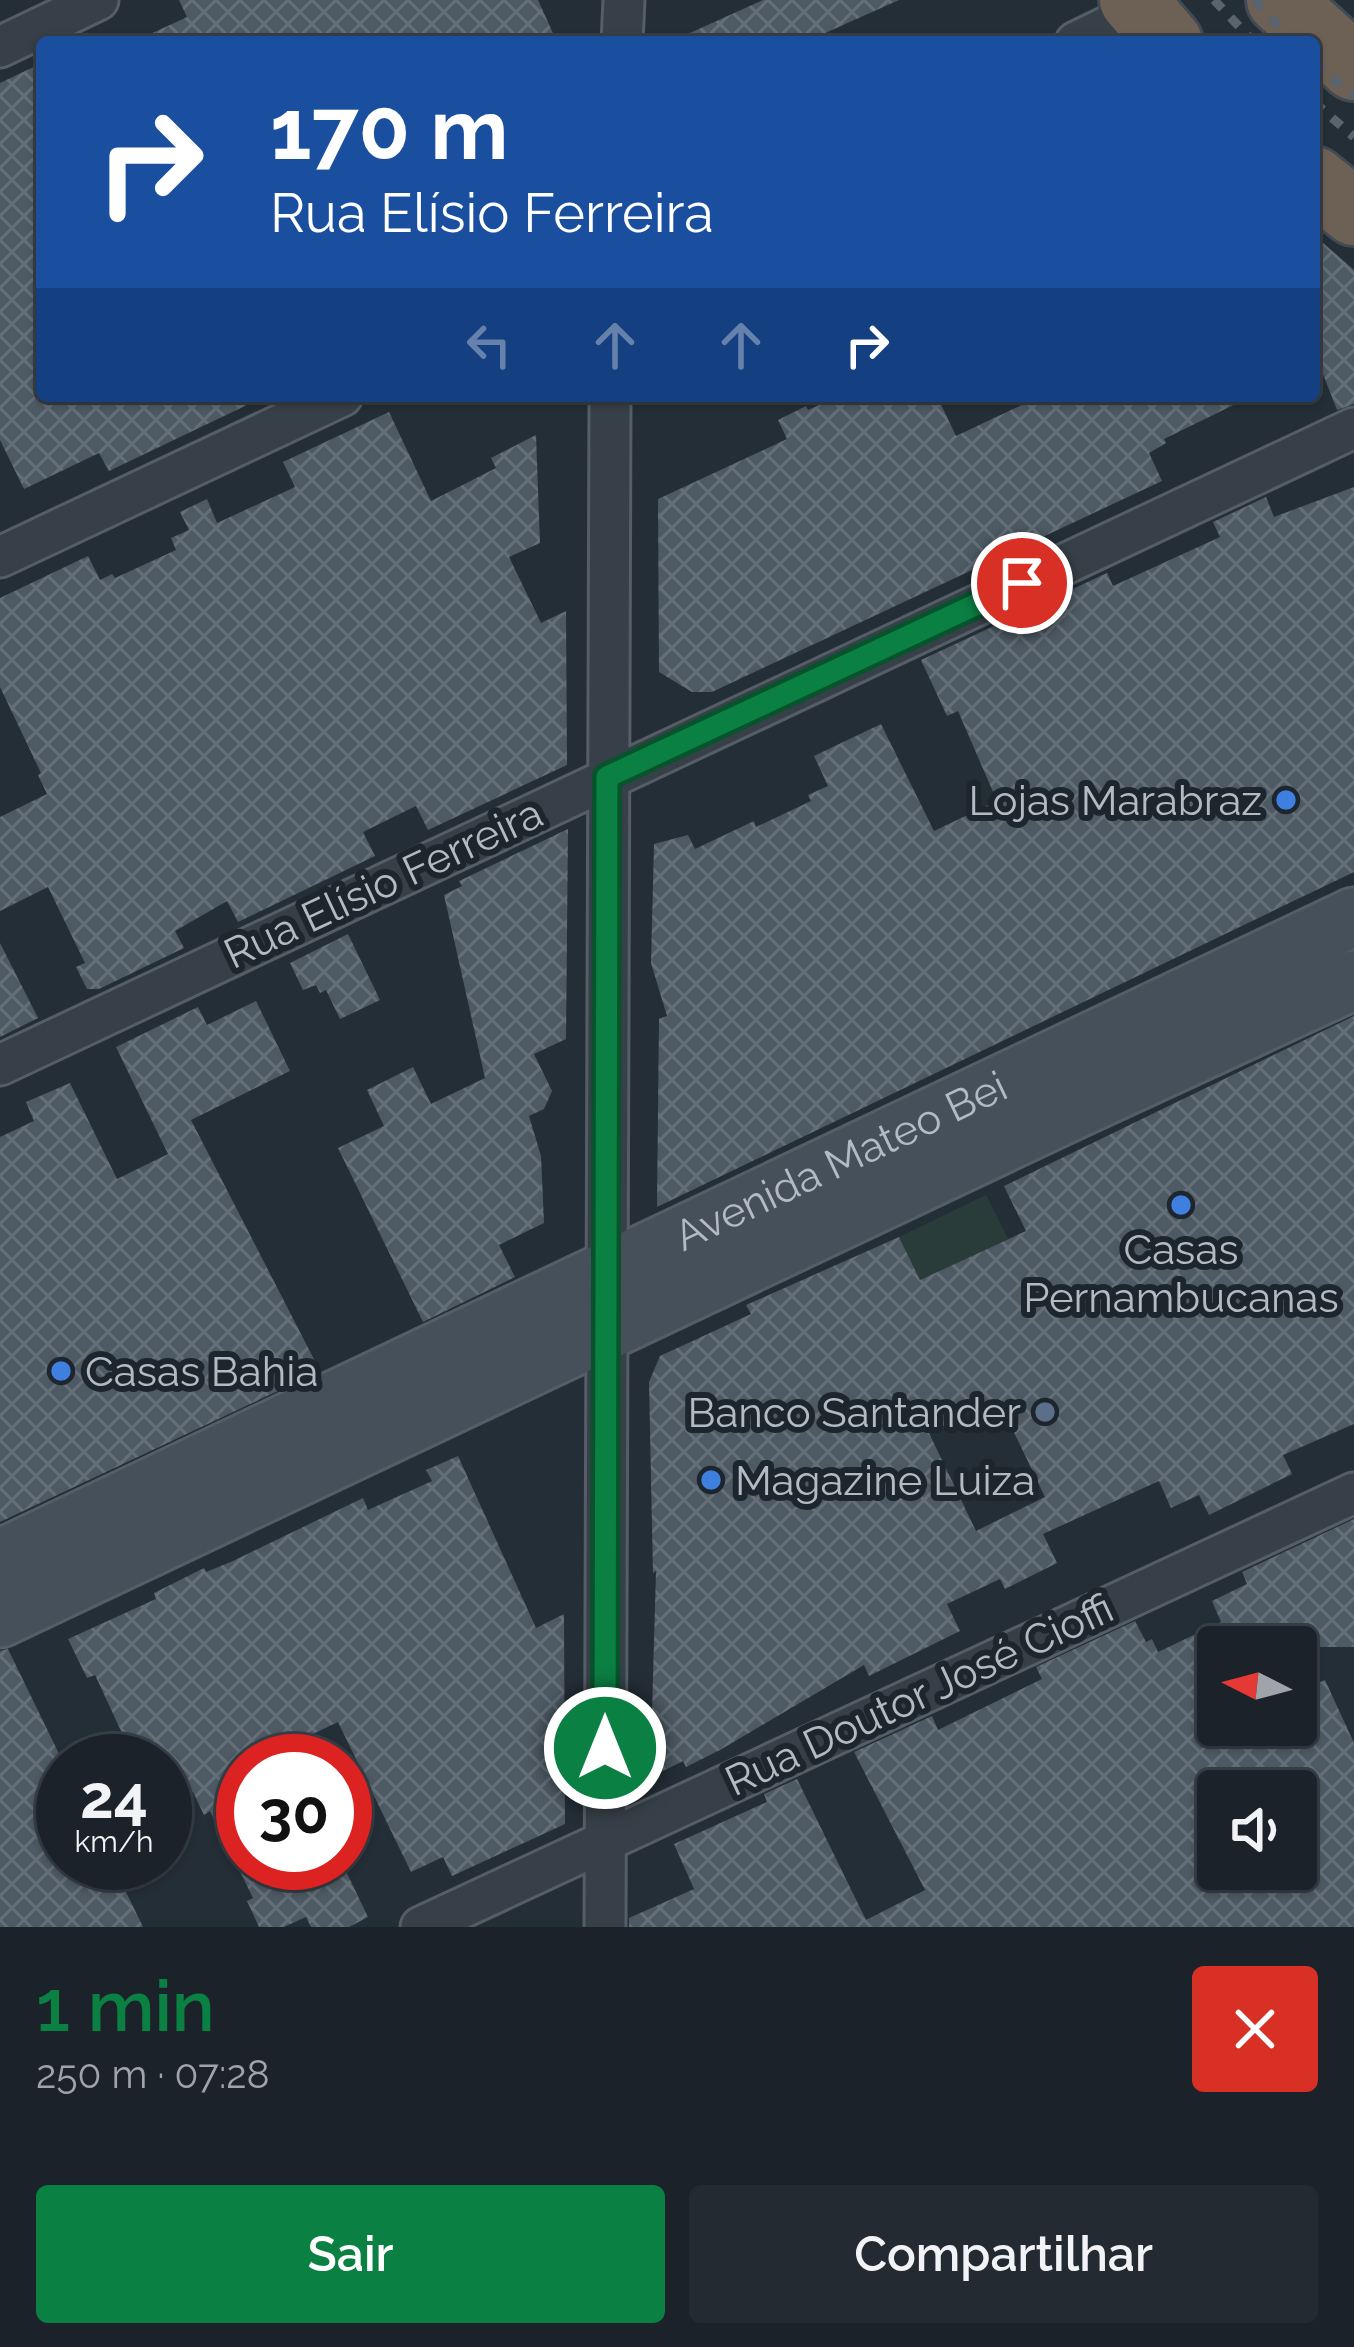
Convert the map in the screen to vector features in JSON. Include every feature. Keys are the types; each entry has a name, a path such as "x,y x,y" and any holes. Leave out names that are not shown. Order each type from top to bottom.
{"highway":[{"path":"1280,0 1320,36"},
{"path":"1320,36 1354,67"},
{"path":"1320,185 1354,212"}],"main road":[{"name":"Avenida Mateo Bei","path":"0,1559 1354,917"},
{"name":"Avenida Mateo Bei","path":"0,1618 1354,980"}],"street":[{"path":"0,46 98,0"},
{"path":"622,36 624,0"},
{"path":"1094,36 1148,18"},
{"path":"0,557 329,402"},
{"path":"605,1927 610,402"},
{"name":"Rua Elísio Ferreira","path":"0,1065 1354,428"},
{"name":"Rua Doutor José Cioffi","path":"421,1927 1354,1493"}],"green space":[{"path":"986,1195 1008,1239 920,1280 899,1237"}],"building":[{"path":"179,0 538,0 554,36 146,36 187,17"},
{"path":"763,0 899,0 818,36 683,36"},
{"path":"36,66 36,402 253,402 109,471 99,453 24,489 0,440 0,83"},
{"path":"1320,240 1354,270 1354,404 1337,410 1320,366"},
{"path":"826,402 940,402 956,436 1028,402 1240,402 1164,439 1166,443 1149,453 1162,481 712,692 692,692 659,672 658,499 787,439 778,420 806,406 808,410"},
{"path":"389,412 431,501 496,468 491,458 536,435 540,543 509,557 541,623 566,611 567,765 428,830 416,806 363,832 375,856 238,922 227,901 175,931 184,948 99,989 87,989 76,967 85,963 48,887 0,911 0,817 47,794 0,687 0,598 88,556 100,580 112,574 115,578 176,550 171,538 189,530 180,512 207,499 217,523 295,487 283,462"},
{"path":"1354,487 1354,872 657,1207 659,1019 667,1016 651,963 654,844 688,835 695,849 811,801 808,795 828,786 814,756 881,724 934,831 997,801 958,711 947,716 921,660 1107,573 1113,586 1220,537 1213,522 1266,497 1274,517"},
{"path":"568,829 566,1039 534,1054 552,1091 544,1109 529,1116 541,1156 544,1223 499,1245 515,1277 423,1322 338,1148 384,1126 367,1090 413,1067 431,1104 485,1078 444,895 462,886 459,881"},
{"path":"348,934 380,1000 340,1019 326,990 320,993 316,985 303,990 290,963"},
{"path":"0,943 38,1018 0,1037"},
{"path":"256,1001 290,1071 191,1120 320,1371 0,1522 0,1137 34,1121 26,1102 70,1083 117,1179 168,1154 116,1047 198,1007 207,1025"},
{"path":"1354,1016 1354,1424 1283,1455 1292,1474 1209,1515 1199,1495 1171,1508 1159,1481 1043,1534 1057,1563 1005,1589 1000,1579 947,1604 960,1631 869,1676 864,1665 720,1750 686,1767 683,1761 659,1773 651,1746 656,1571 653,1573 649,1382 660,1356 751,1314 746,1305 899,1237 920,1280 1026,1231 1004,1186","holes":["998,1399 1045,1497 976,1531 929,1433"]},
{"path":"458,1456 536,1628 564,1614 565,1824 452,1876 443,1857 411,1872 372,1792 372,1734 344,1734 338,1722 313,1734 216,1734 216,1823 210,1811 204,1815 192,1792 192,1734 122,1734 95,1675 87,1678 68,1639 156,1599 154,1593 204,1568 206,1572 233,1561 363,1498 368,1510 432,1481 426,1470"},
{"path":"1354,1519 1354,1647 1317,1647 1317,1626 1213,1626 1221,1622 1212,1601 1247,1584 1242,1572"},
{"path":"1135,1621 1146,1642 1152,1639 1158,1652 1197,1633 1197,1746 1317,1746 1317,1683 1325,1680 1354,1743 1354,1927 629,1927 629,1918 694,1889 674,1844 767,1802 764,1794 797,1779 866,1920 925,1890 854,1752 932,1716 938,1730 1042,1679 1036,1667"},
{"path":"8,1649 49,1734 36,1734 36,1890 125,1890 143,1927 0,1927 0,1651"},
{"path":"249,1890 355,1890 368,1917 349,1927 311,1927 306,1917 284,1927 259,1927 247,1901 253,1898"}],"railway":[{"path":"1214,0 1248,36"},
{"path":"1254,0 1288,36"},
{"path":"1320,66 1354,97"},
{"path":"1320,107 1354,137"}],"place":[{"name":"Lojas Marabraz","path":"1286,800"},
{"name":"Casas Pernambucanas","path":"1181,1205"},
{"name":"Casas Bahia","path":"61,1371"},
{"name":"Banco Santander","path":"1045,1412"},
{"name":"Magazine Luiza","path":"711,1480"}],"route":[{"path":"605,1748 607,777 1022,583"}]}
